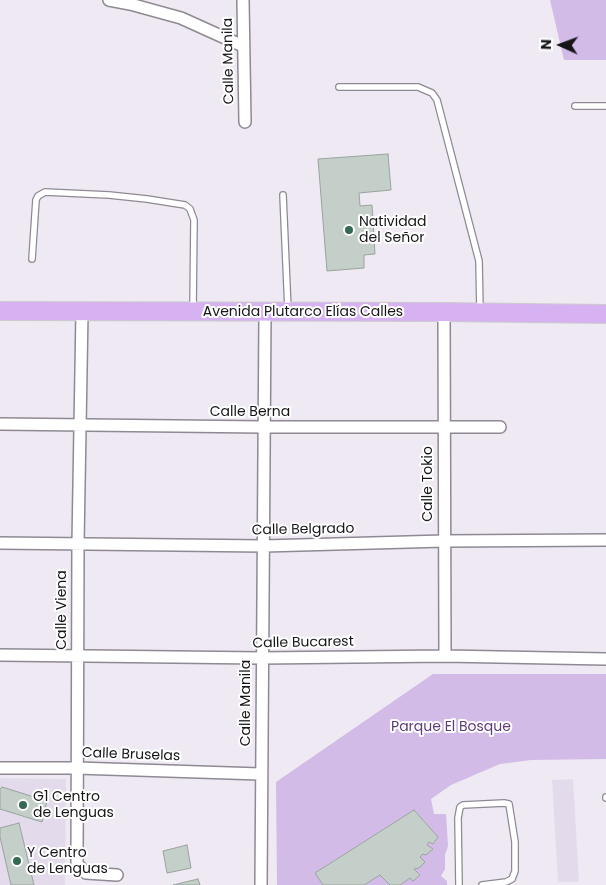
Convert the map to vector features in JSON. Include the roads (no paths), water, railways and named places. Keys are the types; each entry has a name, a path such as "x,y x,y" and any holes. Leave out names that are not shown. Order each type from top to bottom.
{"main road":[{"name":"Avenida Plutarco Elías Calles","path":"0,311 606,314"}],"street":[{"path":"109,0 181,18 243,46"},
{"name":"Calle Manila","path":"243,0 245,122"},
{"name":"Calle Viena","path":"82,312 77,656 78,864 86,873 117,875"},
{"name":"Calle Manila","path":"261,885 260,774 264,546 263,427 265,312"},
{"name":"Calle Tokio","path":"444,312 445,656"},
{"name":"Calle Berna","path":"0,424 79,426 500,427"},
{"name":"Calle Belgrado","path":"0,543 264,546 444,541 606,540"},
{"name":"Calle Bucarest","path":"0,655 261,658 445,656 606,659"},
{"name":"Calle Bruselas","path":"0,768 77,768 260,774"}],"lane":[{"path":"339,87 418,87 432,93 437,100 479,261 480,313"},
{"path":"575,106 606,106"},
{"path":"32,259 36,200 38,196 45,192 109,195 185,205 190,209 194,220 193,312"},
{"path":"283,195 288,312"},
{"path":"459,885 458,818 460,808 463,805 509,804 515,842 515,871 512,880 482,885"},
{"path":"460,872 464,885"}],"place":[{"name":"Natividad del Señor","path":"349,230"},
{"name":"G1 Centro de Lenguas","path":"23,805"},
{"name":"Y Centro de Lenguas","path":"17,861"}],"park label":[{"name":"Parque El Bosque","path":"451,727"}]}
